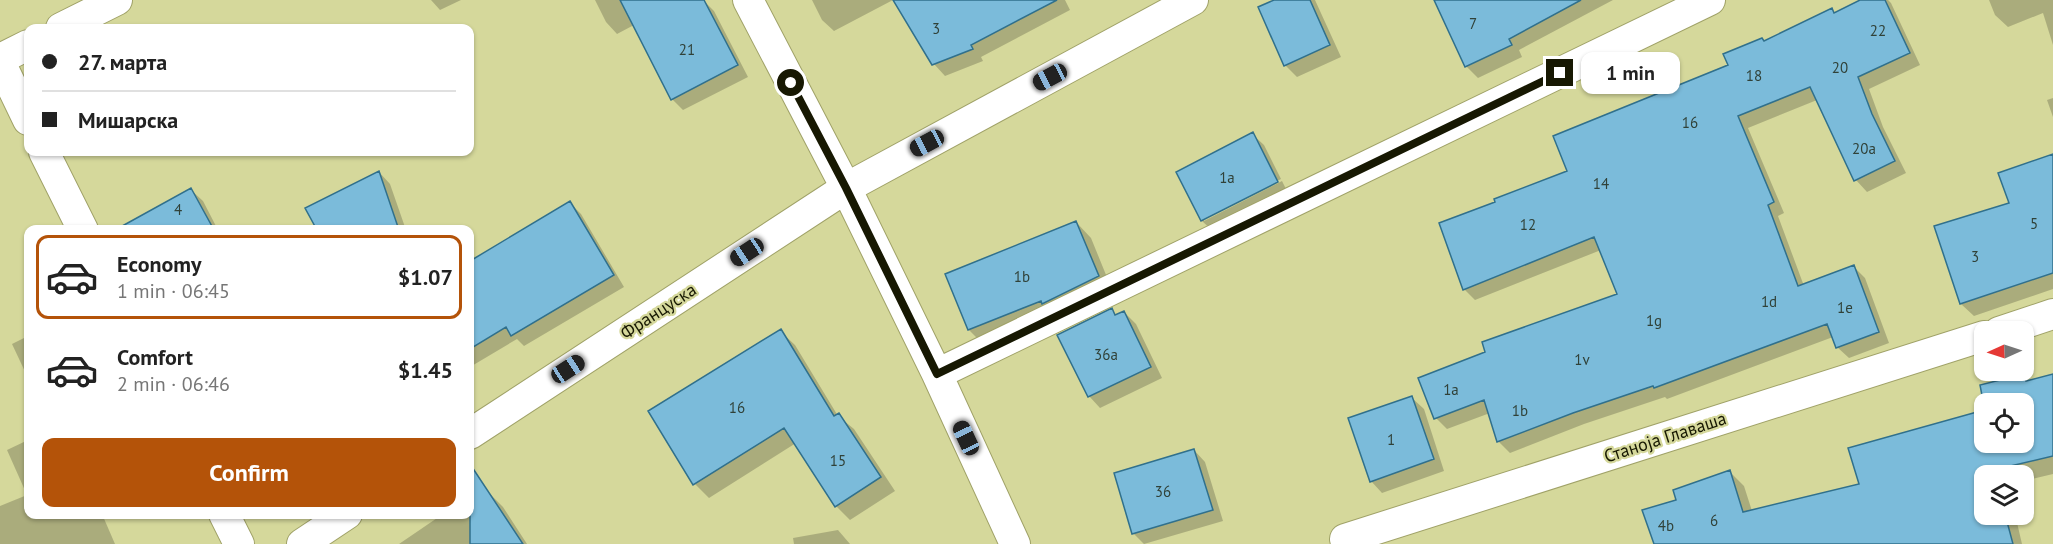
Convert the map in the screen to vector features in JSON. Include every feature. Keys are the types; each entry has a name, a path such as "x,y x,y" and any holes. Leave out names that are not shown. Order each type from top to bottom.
{"street":[{"path":"69,24 117,0"},
{"path":"748,0 846,188 937,374 1016,544"},
{"name":"Француска","path":"474,431 846,188 1193,0"},
{"path":"937,374 1710,0"},
{"path":"24,47 0,61 24,112"},
{"path":"46,156 80,225"},
{"path":"2032,321 2053,314"},
{"name":"Станоја Главаша","path":"1345,539 1974,339"},
{"path":"226,519 239,544"},
{"path":"302,544 340,519"}],"building":[{"path":"620,0 704,0 738,65 671,100"},
{"path":"893,0 1057,0 971,45 973,49 932,65"},
{"path":"1274,0 1310,0 1330,45 1284,66 1258,7"},
{"path":"1434,0 1581,0 1509,39 1512,45 1465,67"},
{"path":"1860,0 1885,0 1910,53 1858,77 1872,114 1895,161 1854,181 1810,87 1738,116 1774,202 1768,205 1798,286 1854,265 1879,332 1836,348 1827,324 1654,388 1653,386 1573,413 1497,442 1484,400 1434,419 1418,378 1485,352 1482,342 1617,294 1594,237 1463,290 1439,223 1567,171 1553,136 1728,65 1723,54 1762,38 1764,41 1832,8 1834,13"},
{"path":"1253,132 1278,182 1201,221 1176,172"},
{"path":"2053,154 2053,273 1960,304 1934,226 2009,203 1998,173"},
{"path":"379,171 397,225 314,225 305,208"},
{"path":"191,188 211,225 124,225"},
{"path":"570,201 614,275 511,336 506,327 474,347 474,259"},
{"path":"1076,221 1099,276 1042,304 1041,301 968,330 945,274"},
{"path":"1112,308 1115,315 1124,311 1151,367 1088,397 1057,335"},
{"path":"781,329 834,416 839,413 881,477 835,507 784,428 693,485 648,411"},
{"path":"2053,374 2053,456 2014,465 1974,465 1974,525 2008,525 2013,544 1654,544 1642,510 1676,500 1673,490 1730,470 1743,512 1859,484 1848,448 1974,413 1974,453 2034,453 2034,393 1982,393 1980,385 1996,381 2034,381 2034,379"},
{"path":"1412,396 1434,459 1370,482 1348,418"},
{"path":"1194,449 1213,510 1132,534 1114,473"},
{"path":"474,470 523,544 470,544 470,519 474,519"}],"route":[{"path":"791,83 846,188 937,374 1560,73"}]}
